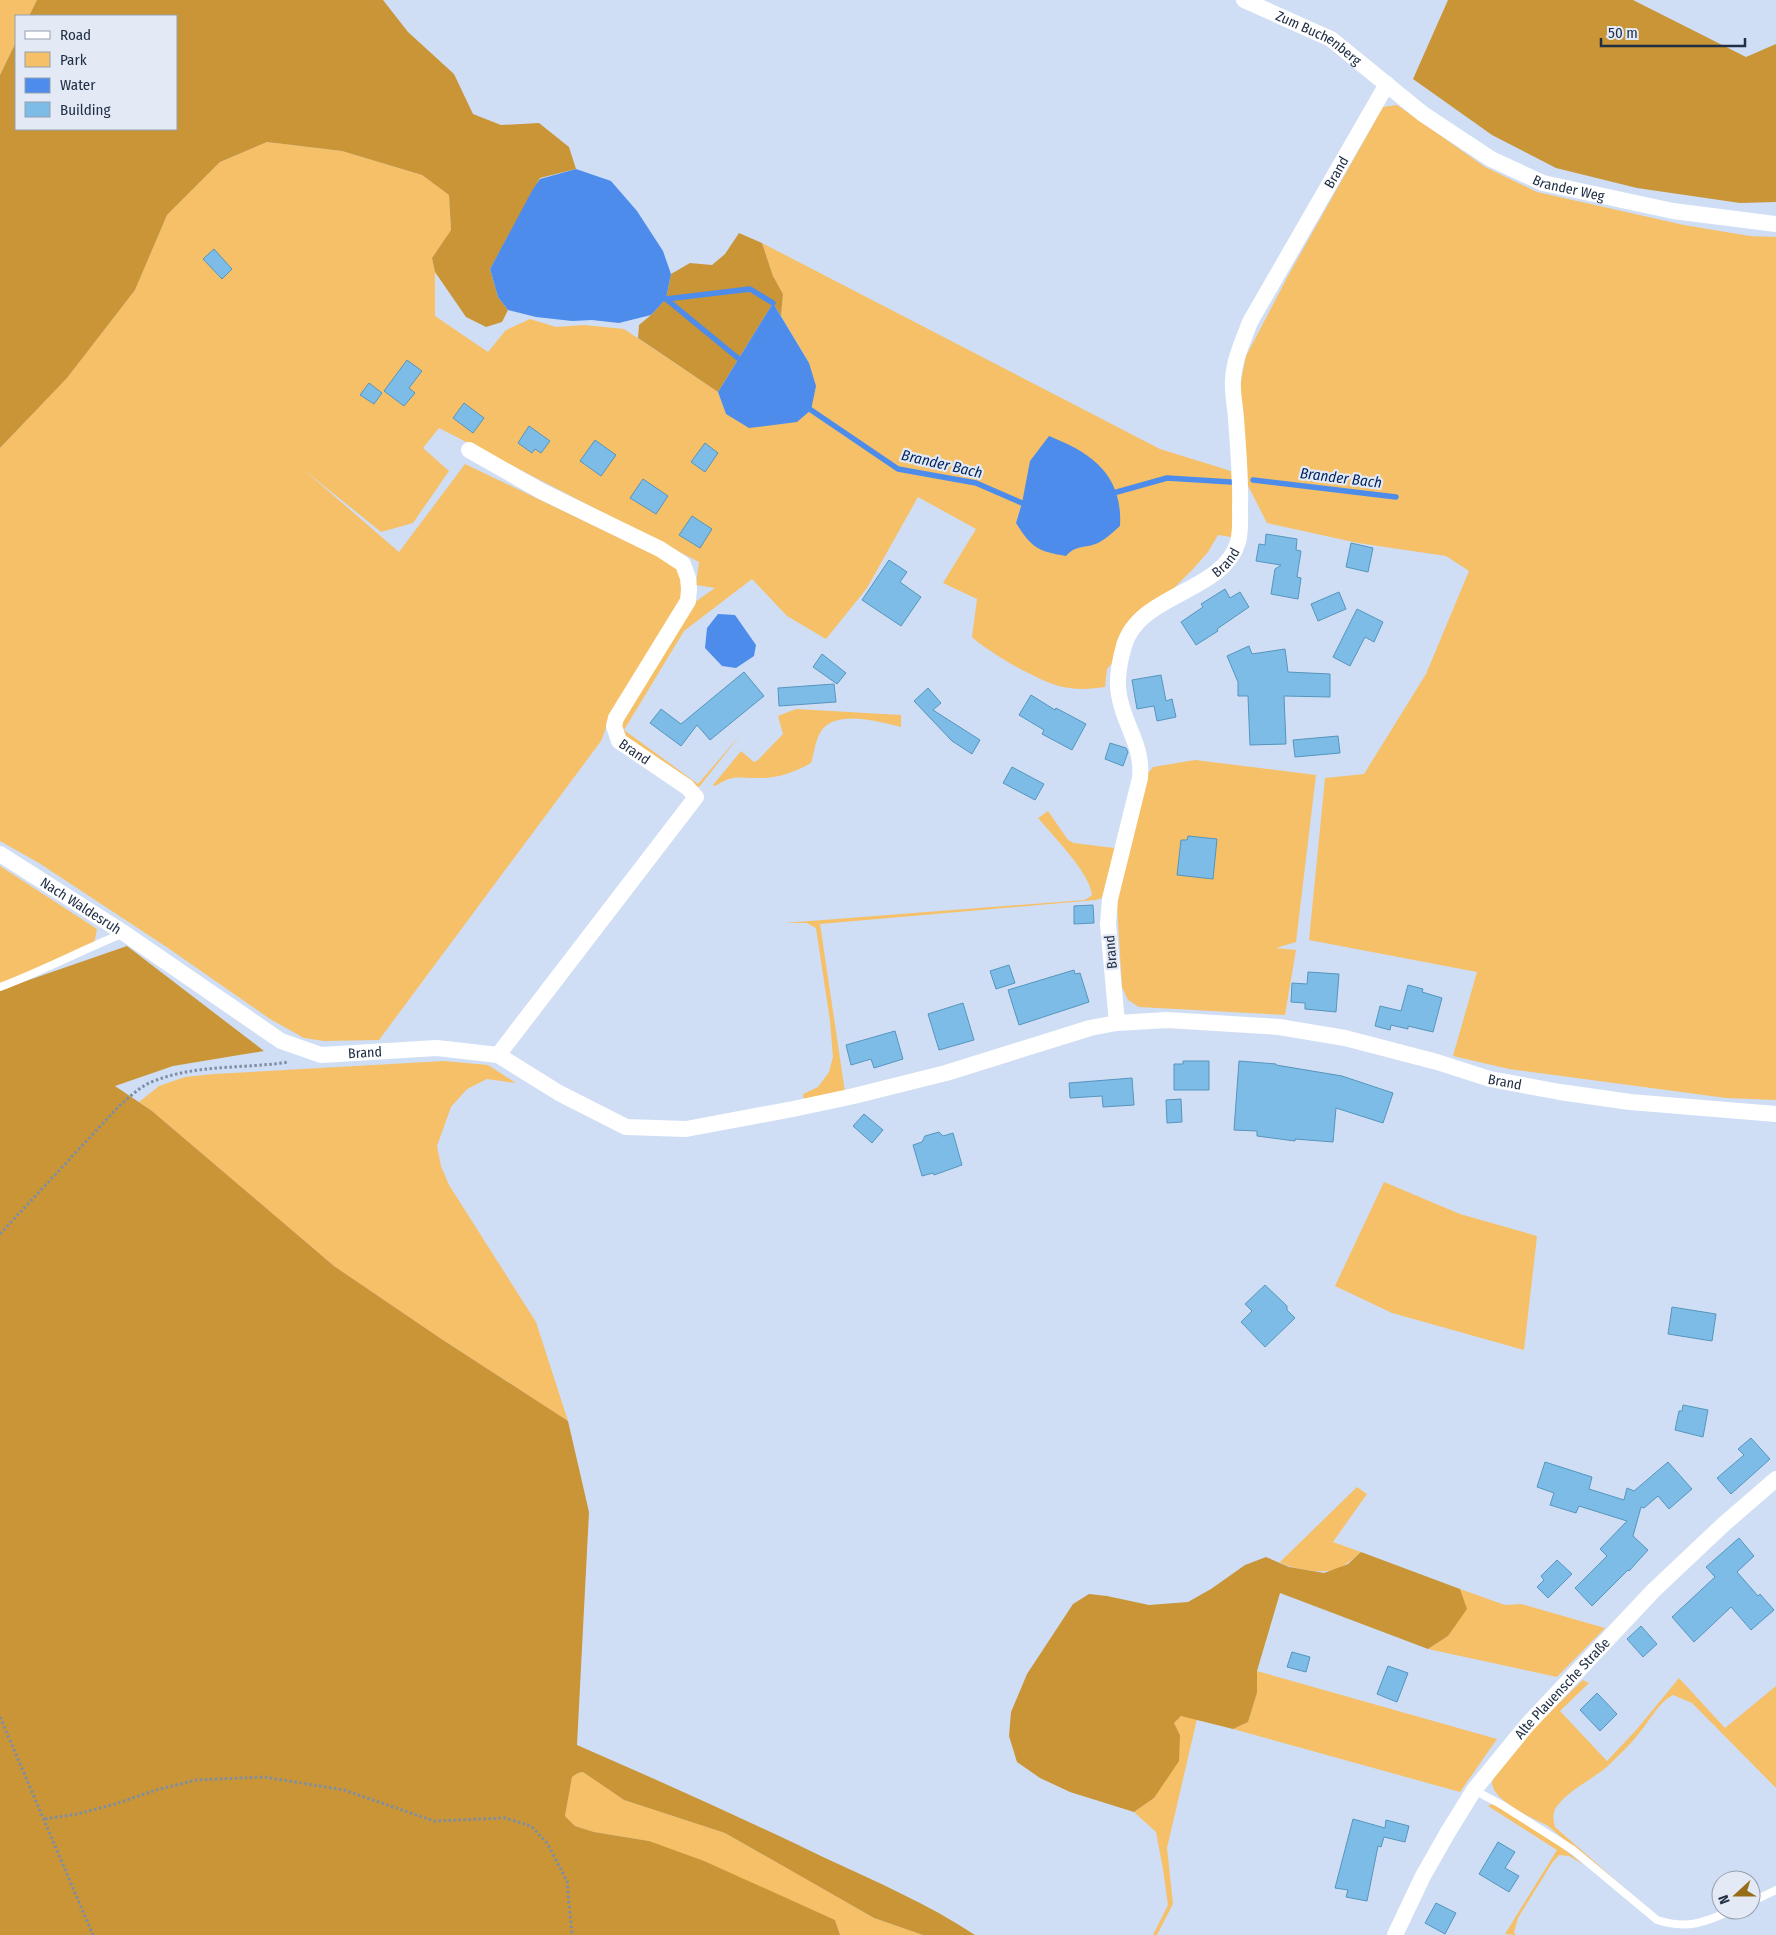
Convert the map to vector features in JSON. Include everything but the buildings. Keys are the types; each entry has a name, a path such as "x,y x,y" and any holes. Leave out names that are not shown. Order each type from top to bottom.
{"street":[{"name":"Zum Buchenberg","path":"1244,0 1331,39 1387,84"},
{"name":"Brander Weg","path":"1387,84 1423,114 1491,159 1543,183 1673,211 1776,224"},
{"name":"Brand","path":"1117,1023 1108,924 1110,900 1140,778 1141,765 1139,752 1127,724 1118,694 1123,647 1129,632 1140,620 1154,608 1210,576 1224,564 1238,542 1241,480 1233,381 1236,358 1250,322 1387,84"},
{"name":"Brand","path":"469,450 541,491 660,549 683,564 689,589 688,601 616,718 614,726 619,741 687,787 696,797 498,1055"},
{"name":"Nach Waldesruh","path":"0,854 124,934"},
{"path":"124,934 281,1041 321,1056"},
{"name":"Brand","path":"321,1056 437,1048 498,1055 559,1092 626,1127 686,1129 863,1094 946,1073 1090,1028 1117,1023 1167,1020 1279,1027 1345,1038 1438,1062 1490,1079 1560,1092 1630,1102 1776,1114"},
{"name":"Alte Plauensche Straße","path":"1394,1935 1423,1876 1474,1790 1527,1725 1653,1591 1724,1524 1776,1479"}],"lane":[{"name":"Nach Waldesruh","path":"0,986 30,975 84,949 124,934"},
{"path":"1474,1790 1502,1805 1573,1850 1657,1920 1673,1926 1692,1925 1711,1920"},
{"path":"1761,1897 1776,1890"}],"path":[{"path":"0,1234 119,1106 138,1090 153,1082 183,1072 233,1066 261,1066 321,1056"},
{"path":"0,1716 93,1935"},
{"path":"45,1819 77,1814 196,1780 264,1776 344,1790 434,1821 504,1818 531,1826 547,1843 567,1881 572,1935"}],"green space":[{"path":"0,0 37,0 30,15 15,15 15,44 0,75"},
{"path":"1397,105 1485,167 1537,192 1684,225 1750,236 1776,237 1776,1100 1726,1098 1509,1069 1453,1056 1477,972 1309,940 1325,778 1364,774 1426,674 1469,571 1446,556 1358,543 1267,523 1242,474 1239,391 1246,356 1288,276 1383,107"},
{"path":"267,142 342,151 422,175 449,195 451,230 432,258 435,272 435,316 488,352 506,330 530,319 556,327 584,325 624,329 718,392 726,414 809,363 781,316 783,294 773,276 762,243 1160,449 1231,471 1235,519 1231,537 1218,535 1208,552 1173,589 1126,624 1117,641 1113,662 1107,669 1105,687 1069,688 1042,680 1015,666 990,651 972,637 977,599 943,583 976,529 918,497 867,588 826,639 787,616 752,579 684,631 624,730 698,784 741,734 699,787 628,740 620,724 695,602 715,588 696,585 699,562 439,428 423,448 449,471 413,523 381,532 303,469 399,552 465,464 678,566 686,589 612,712 601,741 379,1040 324,1041 304,1038 270,1019 168,948 39,863 0,841 0,448 67,378 135,290 167,215 220,162","holes":["1022,503 1097,543 1073,548 1016,523"]},
{"path":"796,709 901,715 901,727 870,720 846,719 836,721 827,725 820,733 811,763 781,776 733,778 715,786 713,785 741,751 754,762 758,760 783,734 778,716"},
{"path":"1195,760 1316,775 1296,942 1276,948 1296,950 1285,1015 1139,1007 1128,1000 1122,987 1116,889 1148,773 1153,767"},
{"path":"1048,811 1068,840 1074,843 1114,848 1116,844 1102,898 1096,900 820,924 845,1092 804,1101 803,1094 818,1087 829,1072 833,1057 830,1021 816,928 807,923 784,923 1085,900 1092,895 1085,876 1070,855 1038,818"},
{"path":"0,866 97,929 94,944 0,984"},
{"path":"444,1061 488,1065 516,1083 487,1079 467,1089 451,1107 437,1146 441,1166 449,1185 536,1322 568,1421 334,1266 139,1102 159,1086 185,1077"},
{"path":"1384,1182 1460,1214 1537,1236 1524,1350 1392,1313 1335,1286"},
{"path":"1357,1487 1367,1494 1333,1542 1361,1552 1348,1563 1330,1571 1306,1570 1280,1562"},
{"path":"1460,1589 1505,1605 1521,1604 1605,1628 1557,1677 1428,1649 1448,1636 1466,1609"},
{"path":"1257,1671 1497,1739 1460,1792 1233,1729 1248,1722 1257,1693"},
{"path":"1679,1678 1725,1728 1776,1686 1776,1788 1692,1703 1673,1695 1659,1707 1634,1740 1611,1763 1563,1799 1555,1809 1553,1816 1555,1827 1654,1914 1548,1826 1506,1803 1494,1790 1492,1783 1504,1762 1517,1747 1583,1680 1589,1683 1560,1711 1607,1761 1637,1729"},
{"path":"1181,1716 1197,1719 1167,1848 1173,1904 1157,1935 1153,1935 1168,1905 1163,1869 1156,1832 1134,1812 1154,1798 1180,1735 1174,1723"},
{"path":"583,1772 624,1800 725,1833 874,1918 923,1935 840,1935 835,1920 649,1841 594,1832 575,1826 565,1816 572,1777"},
{"path":"1492,1804 1560,1846 1584,1865 1569,1856 1559,1855 1552,1863 1518,1918 1514,1932 1516,1935 1505,1934 1557,1850 1488,1806"}],"shaded area":[{"path":"37,0 383,0 408,32 454,74 473,114 501,125 539,123 569,147 576,169 540,178 490,269 498,297 508,310 502,322 486,327 466,317 435,272 432,258 451,230 449,195 422,175 342,151 267,142 220,162 167,215 135,290 67,378 0,448 0,75 15,44 15,130 178,130 178,15 30,15"},
{"path":"1448,0 1633,0 1746,57 1776,44 1776,202 1740,203 1637,188 1556,168 1492,135 1413,79"},
{"path":"739,233 762,243 773,276 783,294 781,316 773,303 718,392 638,338 639,325 666,299 671,274 690,263 712,265 725,254"},
{"path":"127,946 264,1051 173,1066 115,1086 152,1111 334,1266 568,1421 589,1512 577,1745 882,1884 939,1913 975,1935 923,1935 874,1918 725,1833 624,1800 583,1772 572,1777 565,1816 575,1826 594,1832 649,1841 704,1861 835,1920 840,1935 0,1935 0,990"},
{"path":"1361,1552 1460,1589 1467,1609 1448,1636 1428,1649 1280,1593 1257,1671 1257,1693 1248,1722 1233,1729 1181,1716 1174,1723 1180,1735 1179,1761 1154,1798 1134,1812 1070,1792 1040,1778 1017,1762 1009,1736 1011,1712 1027,1674 1073,1604 1089,1594 1149,1605 1188,1602 1211,1589 1245,1565 1266,1557 1289,1567 1324,1573 1348,1564"}],"water":[{"path":"576,169 611,181 637,211 663,251 671,274 666,299 651,315 619,323 536,317 508,310 498,297 490,269 533,189 540,179"},
{"path":"773,303 809,363 816,386 811,410 797,422 749,428 726,414 718,392"},
{"path":"1049,436 1079,450 1102,468 1116,493 1120,508 1120,526 1101,541 1093,545 1077,548 1066,556 1036,547 1026,538 1016,523 1030,461"},
{"path":"718,614 735,615 756,645 754,656 736,668 722,666 705,648 707,628"}],"waterway":[{"name":"Brander Bach","path":"666,299 750,289 773,303"},
{"name":"Brander Bach","path":"666,299 739,359"},
{"name":"Brander Bach","path":"811,410 898,469 976,483 1022,503"},
{"name":"Brander Bach","path":"1117,492 1167,478 1231,482"},
{"name":"Brander Bach","path":"1253,480 1396,497"}]}
